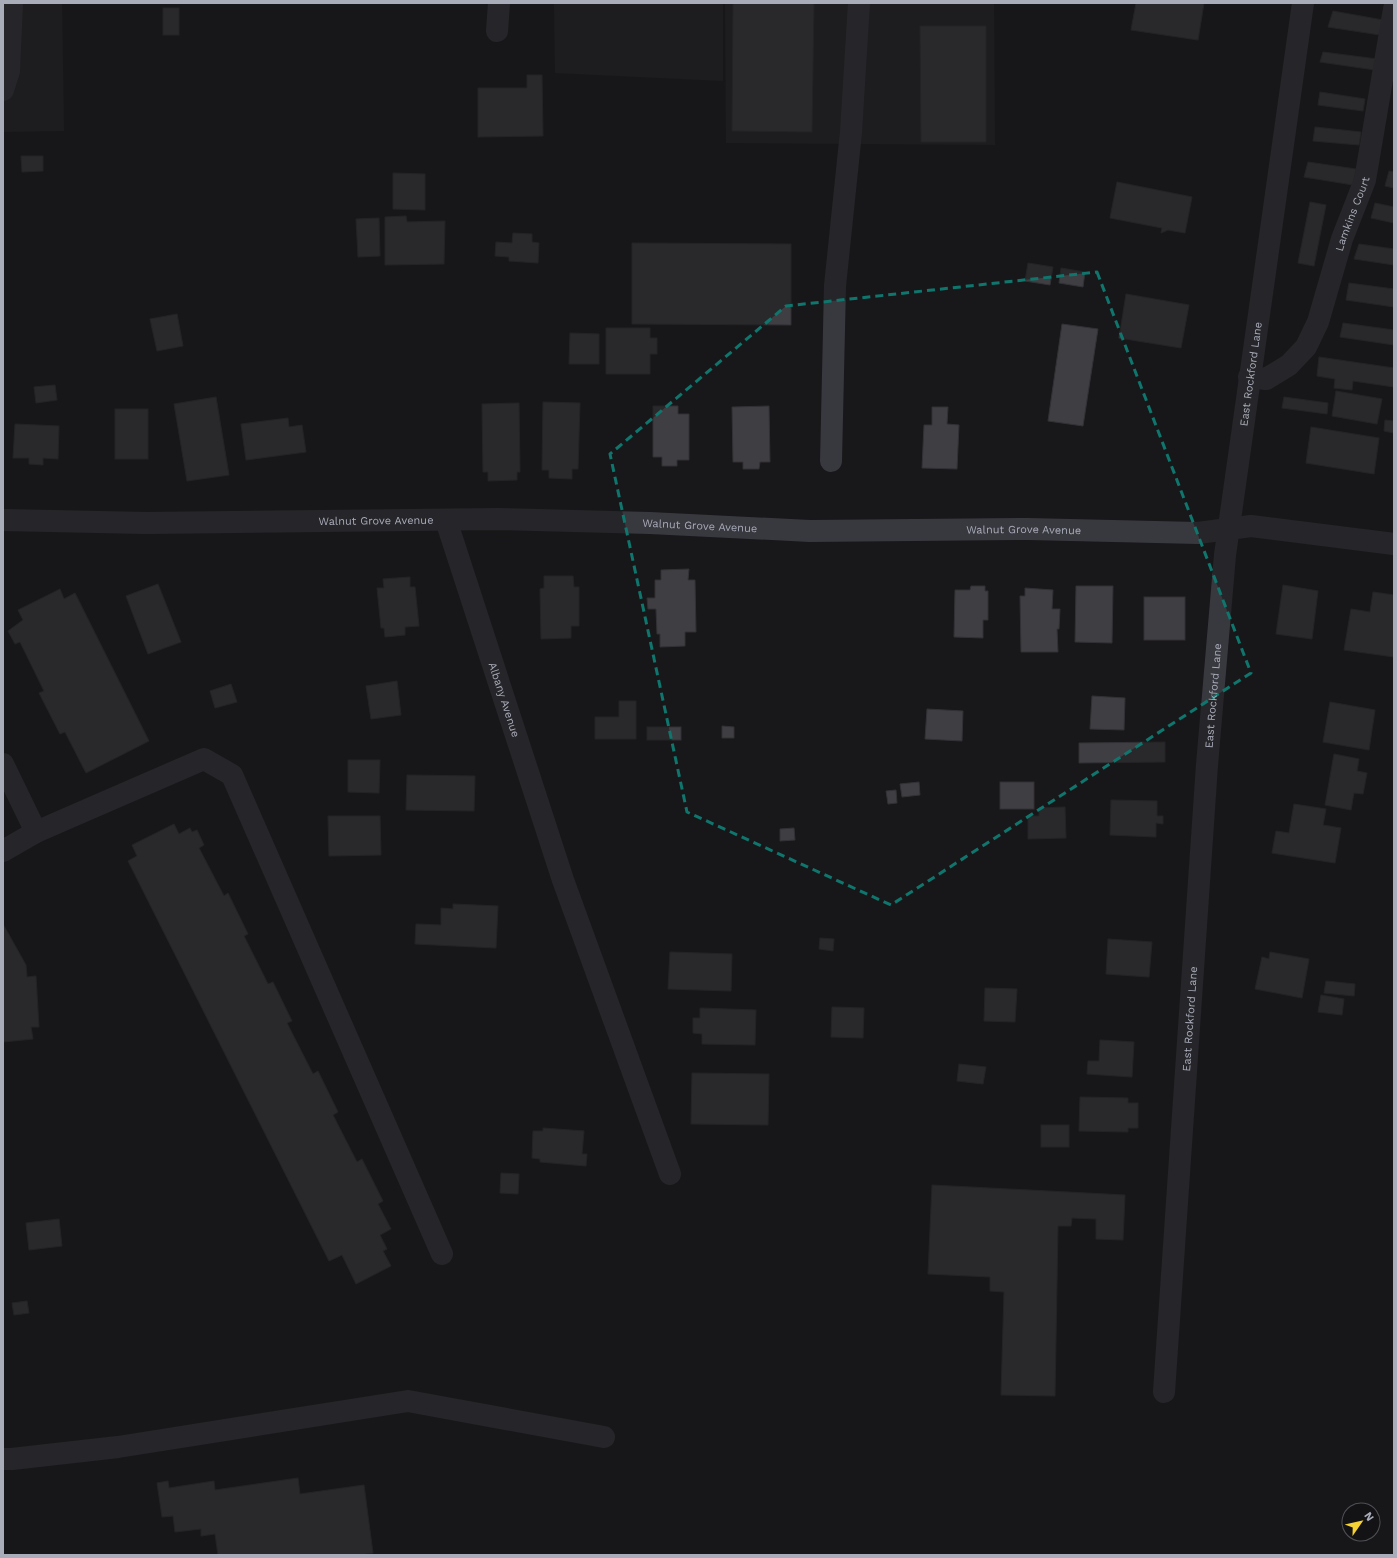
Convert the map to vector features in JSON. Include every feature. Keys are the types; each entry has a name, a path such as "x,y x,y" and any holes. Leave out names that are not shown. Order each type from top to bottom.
{"street":[{"path":"3,90 9,71 12,3"},
{"path":"497,30 499,3"},
{"path":"831,461 835,286 850,148 859,3"},
{"name":"East Rockford Lane","path":"1164,1392 1207,765 1225,555 1303,3"},
{"name":"Lamkins Court","path":"1249,377 1266,379 1289,365 1306,347 1318,322 1342,239 1365,180 1394,9"},
{"name":"Walnut Grove Avenue","path":"3,520 146,523 499,519 650,523 810,532 1028,529 1198,534 1251,526 1394,544"},
{"name":"Albany Avenue","path":"446,520 563,880 670,1174"},
{"path":"3,851 36,832 204,759 232,775 442,1254"},
{"path":"3,764 36,832"},
{"path":"3,1459 118,1447 408,1401 604,1437"}],"highlighted area":[{"path":"1097,272 1251,673 891,905 687,812 610,454 786,306"}],"shaded area":[{"path":"3,3 62,3 64,131 3,132"},
{"path":"554,3 723,3 723,81 555,73"},
{"path":"725,3 994,3 995,145 726,143"}],"building":[{"path":"733,3 814,3 812,132 732,131"},
{"path":"1136,3 1204,3 1198,40 1131,30"},
{"path":"163,8 179,8 179,35 163,35"},
{"path":"1333,11 1383,20 1380,35 1328,27"},
{"path":"920,26 986,26 986,142 921,142"},
{"path":"1323,52 1377,59 1375,70 1320,62"},
{"path":"527,75 542,75 543,136 478,137 478,88 527,88"},
{"path":"1320,92 1365,99 1363,111 1318,105"},
{"path":"1315,127 1361,132 1359,145 1313,141"},
{"path":"21,156 43,156 43,171 22,172"},
{"path":"1308,162 1356,169 1353,185 1304,177"},
{"path":"1389,171 1394,172 1394,188 1385,186"},
{"path":"393,173 425,174 425,210 393,209"},
{"path":"1117,182 1192,197 1185,233 1168,230 1161,233 1162,228 1110,218"},
{"path":"1310,202 1326,205 1314,266 1298,263"},
{"path":"1375,203 1394,207 1394,223 1371,218"},
{"path":"406,216 407,222 445,221 444,264 385,265 385,217"},
{"path":"379,218 380,256 358,257 356,219"},
{"path":"513,233 532,234 532,242 539,243 538,263 509,261 509,257 495,256 496,242 512,243"},
{"path":"632,243 791,244 791,325 632,324"},
{"path":"1359,244 1394,249 1394,265 1354,259"},
{"path":"1028,263 1053,267 1050,285 1025,281"},
{"path":"1061,268 1085,272 1083,287 1059,283"},
{"path":"1349,283 1394,289 1394,307 1346,300"},
{"path":"1126,294 1189,305 1181,348 1119,338"},
{"path":"177,314 183,346 157,351 150,319"},
{"path":"1343,323 1394,330 1394,345 1340,337"},
{"path":"1062,324 1098,329 1083,426 1048,421"},
{"path":"606,328 650,328 650,338 657,338 657,354 650,354 650,374 606,374"},
{"path":"570,333 599,334 599,364 569,364"},
{"path":"1319,357 1394,368 1394,387 1353,381 1352,390 1334,388 1335,379 1317,376"},
{"path":"55,385 57,400 36,403 34,387"},
{"path":"1336,391 1382,399 1377,424 1332,416"},
{"path":"216,397 229,475 187,481 174,404"},
{"path":"1284,397 1328,403 1327,414 1282,408"},
{"path":"543,402 580,403 578,469 572,469 572,479 549,478 549,470 542,470"},
{"path":"519,403 520,472 517,472 517,480 488,481 488,472 483,472 482,404"},
{"path":"653,406 678,406 678,414 689,414 689,460 677,460 677,466 662,466 662,457 653,457"},
{"path":"769,406 770,462 760,462 759,469 743,469 743,462 733,462 732,407"},
{"path":"932,407 948,407 947,424 959,425 957,469 922,468 924,425 932,425"},
{"path":"115,409 148,409 148,459 115,459"},
{"path":"288,418 289,427 302,425 306,452 246,460 241,424"},
{"path":"1385,420 1394,421 1394,433 1384,431"},
{"path":"15,424 59,426 58,459 43,458 43,465 29,464 29,458 13,458"},
{"path":"1311,427 1379,438 1374,474 1306,463"},
{"path":"689,569 688,580 695,580 696,632 685,632 685,646 660,647 660,634 657,634 656,609 648,609 647,598 655,598 655,580 661,580 661,570"},
{"path":"544,576 573,576 574,587 579,587 579,626 571,626 571,638 541,639 540,589 544,588"},
{"path":"410,577 410,587 415,587 419,626 405,627 405,635 385,637 384,628 381,628 377,588 384,588 383,579"},
{"path":"158,584 181,642 148,654 126,596"},
{"path":"1283,585 1318,591 1312,639 1276,634"},
{"path":"971,586 985,586 985,591 988,591 988,620 983,620 983,638 954,637 955,590 970,590"},
{"path":"1076,586 1113,586 1112,643 1075,642"},
{"path":"1025,588 1053,590 1052,609 1060,609 1059,629 1057,629 1058,652 1021,652 1020,596 1025,596"},
{"path":"60,589 64,599 75,593 149,741 86,773 65,732 60,734 39,693 44,691 20,642 15,644 8,631 23,620 18,610"},
{"path":"1373,592 1394,595 1394,657 1344,650 1351,609 1370,612"},
{"path":"1144,597 1185,597 1185,640 1144,640"},
{"path":"397,681 401,715 371,719 366,686"},
{"path":"231,684 237,702 215,708 210,691"},
{"path":"1092,696 1125,698 1124,730 1090,729"},
{"path":"619,701 636,701 636,739 595,739 595,717 619,717"},
{"path":"1330,702 1375,710 1369,750 1323,742"},
{"path":"927,709 963,711 962,741 925,739"},
{"path":"722,726 734,727 734,738 722,738"},
{"path":"647,727 681,727 681,740 647,740"},
{"path":"1165,742 1165,762 1079,763 1079,743"},
{"path":"1334,754 1359,759 1357,771 1367,773 1363,794 1354,793 1351,810 1325,805"},
{"path":"348,760 380,760 379,793 348,792"},
{"path":"407,775 475,776 474,811 406,810"},
{"path":"919,782 920,795 902,797 900,784"},
{"path":"1000,782 1034,782 1034,809 1000,809"},
{"path":"896,790 897,803 888,804 886,791"},
{"path":"1111,800 1157,801 1157,816 1163,816 1163,824 1156,823 1156,837 1110,835"},
{"path":"1294,804 1326,809 1323,825 1341,828 1335,863 1272,853 1276,831 1289,833"},
{"path":"1065,807 1066,838 1028,839 1028,816 1039,816 1039,808"},
{"path":"328,816 380,816 381,855 329,856"},
{"path":"174,824 179,834 190,828 192,832 197,830 204,845 199,848 224,896 228,893 248,934 244,936 268,984 273,982 292,1021 287,1023 313,1074 318,1071 338,1112 333,1115 357,1162 362,1159 383,1201 378,1204 391,1229 380,1235 387,1249 383,1251 391,1266 356,1284 342,1255 329,1261 128,861 137,856 132,845"},
{"path":"794,828 795,840 780,841 780,829"},
{"path":"453,904 498,906 496,948 415,944 416,924 441,925 441,908 453,909"},
{"path":"3,924 26,965 27,977 36,976 39,1027 31,1027 33,1039 3,1042"},
{"path":"820,938 834,939 833,951 819,949"},
{"path":"1108,939 1152,942 1149,977 1106,974"},
{"path":"670,952 732,954 731,991 668,989"},
{"path":"1270,952 1309,959 1302,998 1255,989 1262,957 1269,959"},
{"path":"1326,981 1355,984 1354,996 1324,993"},
{"path":"985,988 1017,989 1015,1022 984,1021"},
{"path":"1321,995 1344,999 1342,1015 1318,1012"},
{"path":"832,1007 864,1008 863,1038 831,1037"},
{"path":"700,1008 756,1010 755,1045 702,1044 702,1034 693,1033 693,1018 700,1018"},
{"path":"1100,1040 1134,1042 1132,1077 1087,1074 1088,1061 1099,1061"},
{"path":"959,1064 986,1067 983,1084 957,1081"},
{"path":"692,1073 769,1074 768,1125 691,1124"},
{"path":"1080,1097 1128,1098 1128,1103 1138,1103 1138,1128 1128,1128 1128,1132 1079,1131"},
{"path":"1041,1125 1069,1125 1069,1147 1041,1147"},
{"path":"543,1128 584,1131 582,1154 587,1154 586,1166 540,1162 540,1159 532,1158 533,1131 543,1131"},
{"path":"501,1173 519,1174 518,1194 500,1193"},
{"path":"932,1185 1125,1195 1123,1240 1096,1239 1096,1219 1072,1218 1071,1226 1058,1226 1055,1396 1001,1395 1004,1292 990,1291 990,1277 928,1274"},
{"path":"59,1219 62,1246 29,1250 26,1223"},
{"path":"27,1301 29,1313 14,1315 12,1303"},
{"path":"298,1478 300,1494 364,1485 373,1553 360,1555 218,1555 215,1534 201,1536 201,1529 175,1532 173,1516 162,1517 157,1483 168,1481 169,1488 214,1481 215,1490"}]}
